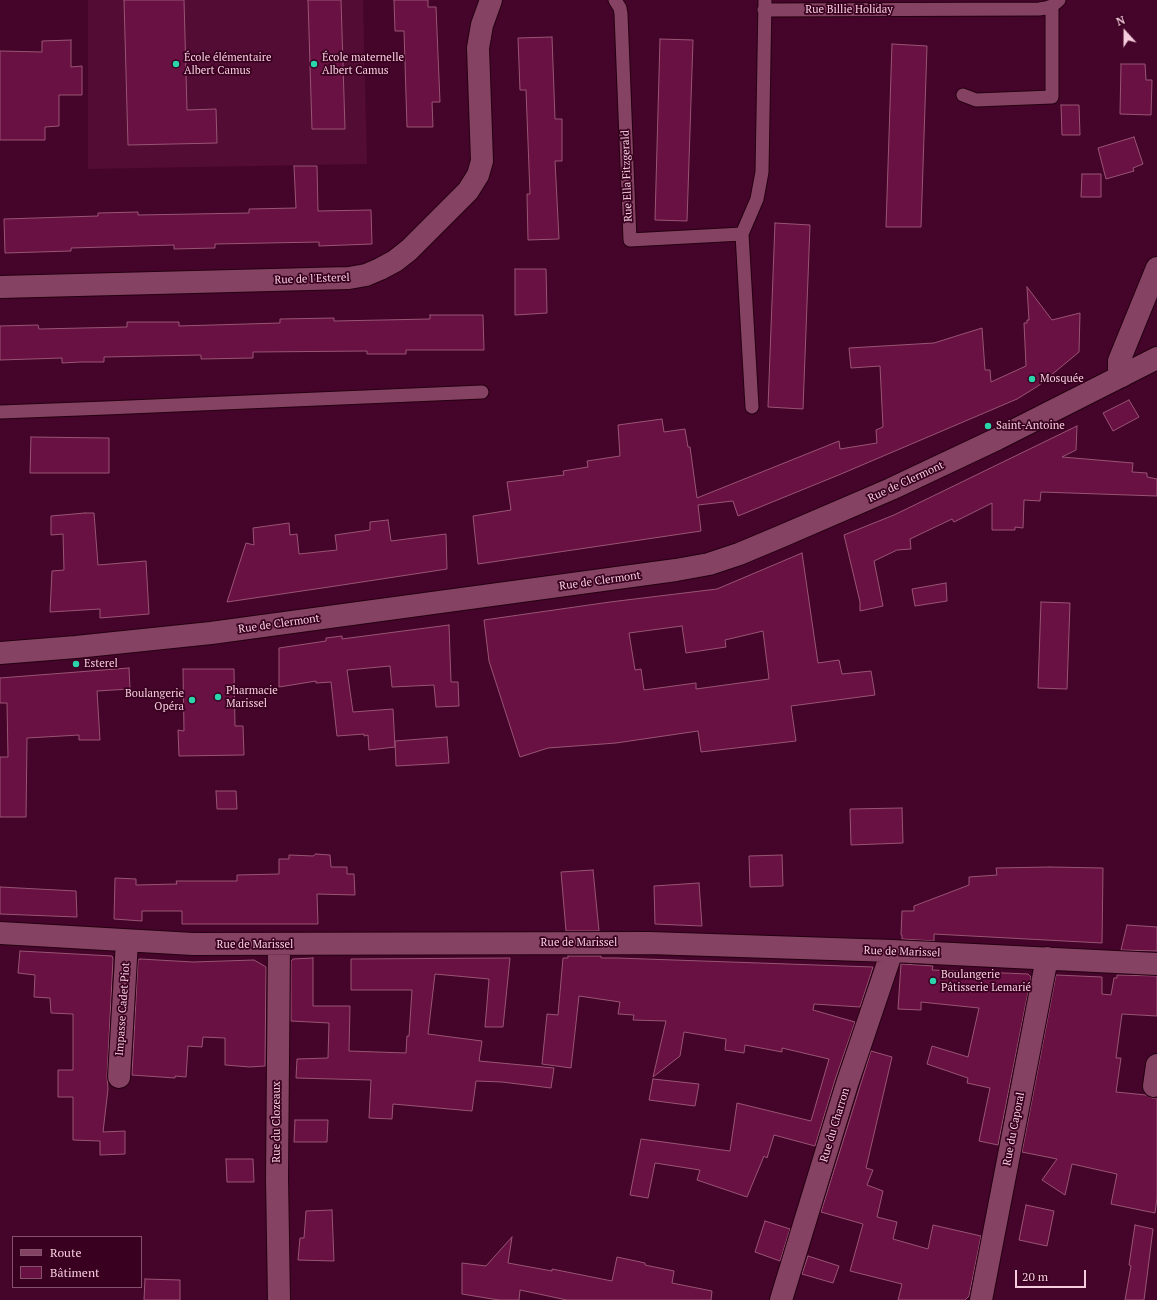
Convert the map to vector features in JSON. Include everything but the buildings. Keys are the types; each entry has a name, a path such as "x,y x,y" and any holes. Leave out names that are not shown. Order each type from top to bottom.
{"street":[{"name":"Rue de l'Esterel","path":"0,287 349,278 366,275 380,270 409,250 468,191 478,175 482,161 478,48 482,25 491,0"},
{"path":"1122,376 1119,369 1119,361 1157,268"},
{"name":"Rue de Clermont","path":"0,653 211,633 693,568 709,564 744,551 892,489 996,439 1157,358"},
{"name":"Rue de Marissel","path":"0,933 168,944 278,945 649,942 892,951 1157,964"},
{"name":"Impasse Cadet Piot","path":"119,1077 127,941"},
{"name":"Rue du Clozeaux","path":"278,945 277,1178 279,1300"},
{"name":"Rue du Charron","path":"781,1300 847,1084 892,951"},
{"name":"Rue du Caporal","path":"981,1300 1047,958"}],"lane":[{"name":"Rue Ella Fitzgerald","path":"616,0 621,14 630,240 742,234"},
{"name":"Rue Billie Holiday","path":"765,5 1039,9 1046,8 1056,3 1052,97 976,100 963,95"},
{"path":"752,407 742,234 757,199 762,172 765,5"},
{"path":"0,412 482,392"}],"shaded area":[{"name":"École élémentaire Albert Camus","path":"88,0 363,0 367,164 88,169"}],"place":[{"name":"École élémentaire Albert Camus","path":"176,64"},
{"name":"École maternelle Albert Camus","path":"314,64"},
{"name":"Mosquée","path":"1032,379"},
{"name":"Saint-Antoine","path":"988,426"},
{"name":"Esterel","path":"76,664"},
{"name":"Pharmacie Marissel","path":"218,697"},
{"name":"Boulangerie Opéra","path":"192,700"},
{"name":"Boulangerie Pâtisserie Lemarié","path":"933,981"}]}
